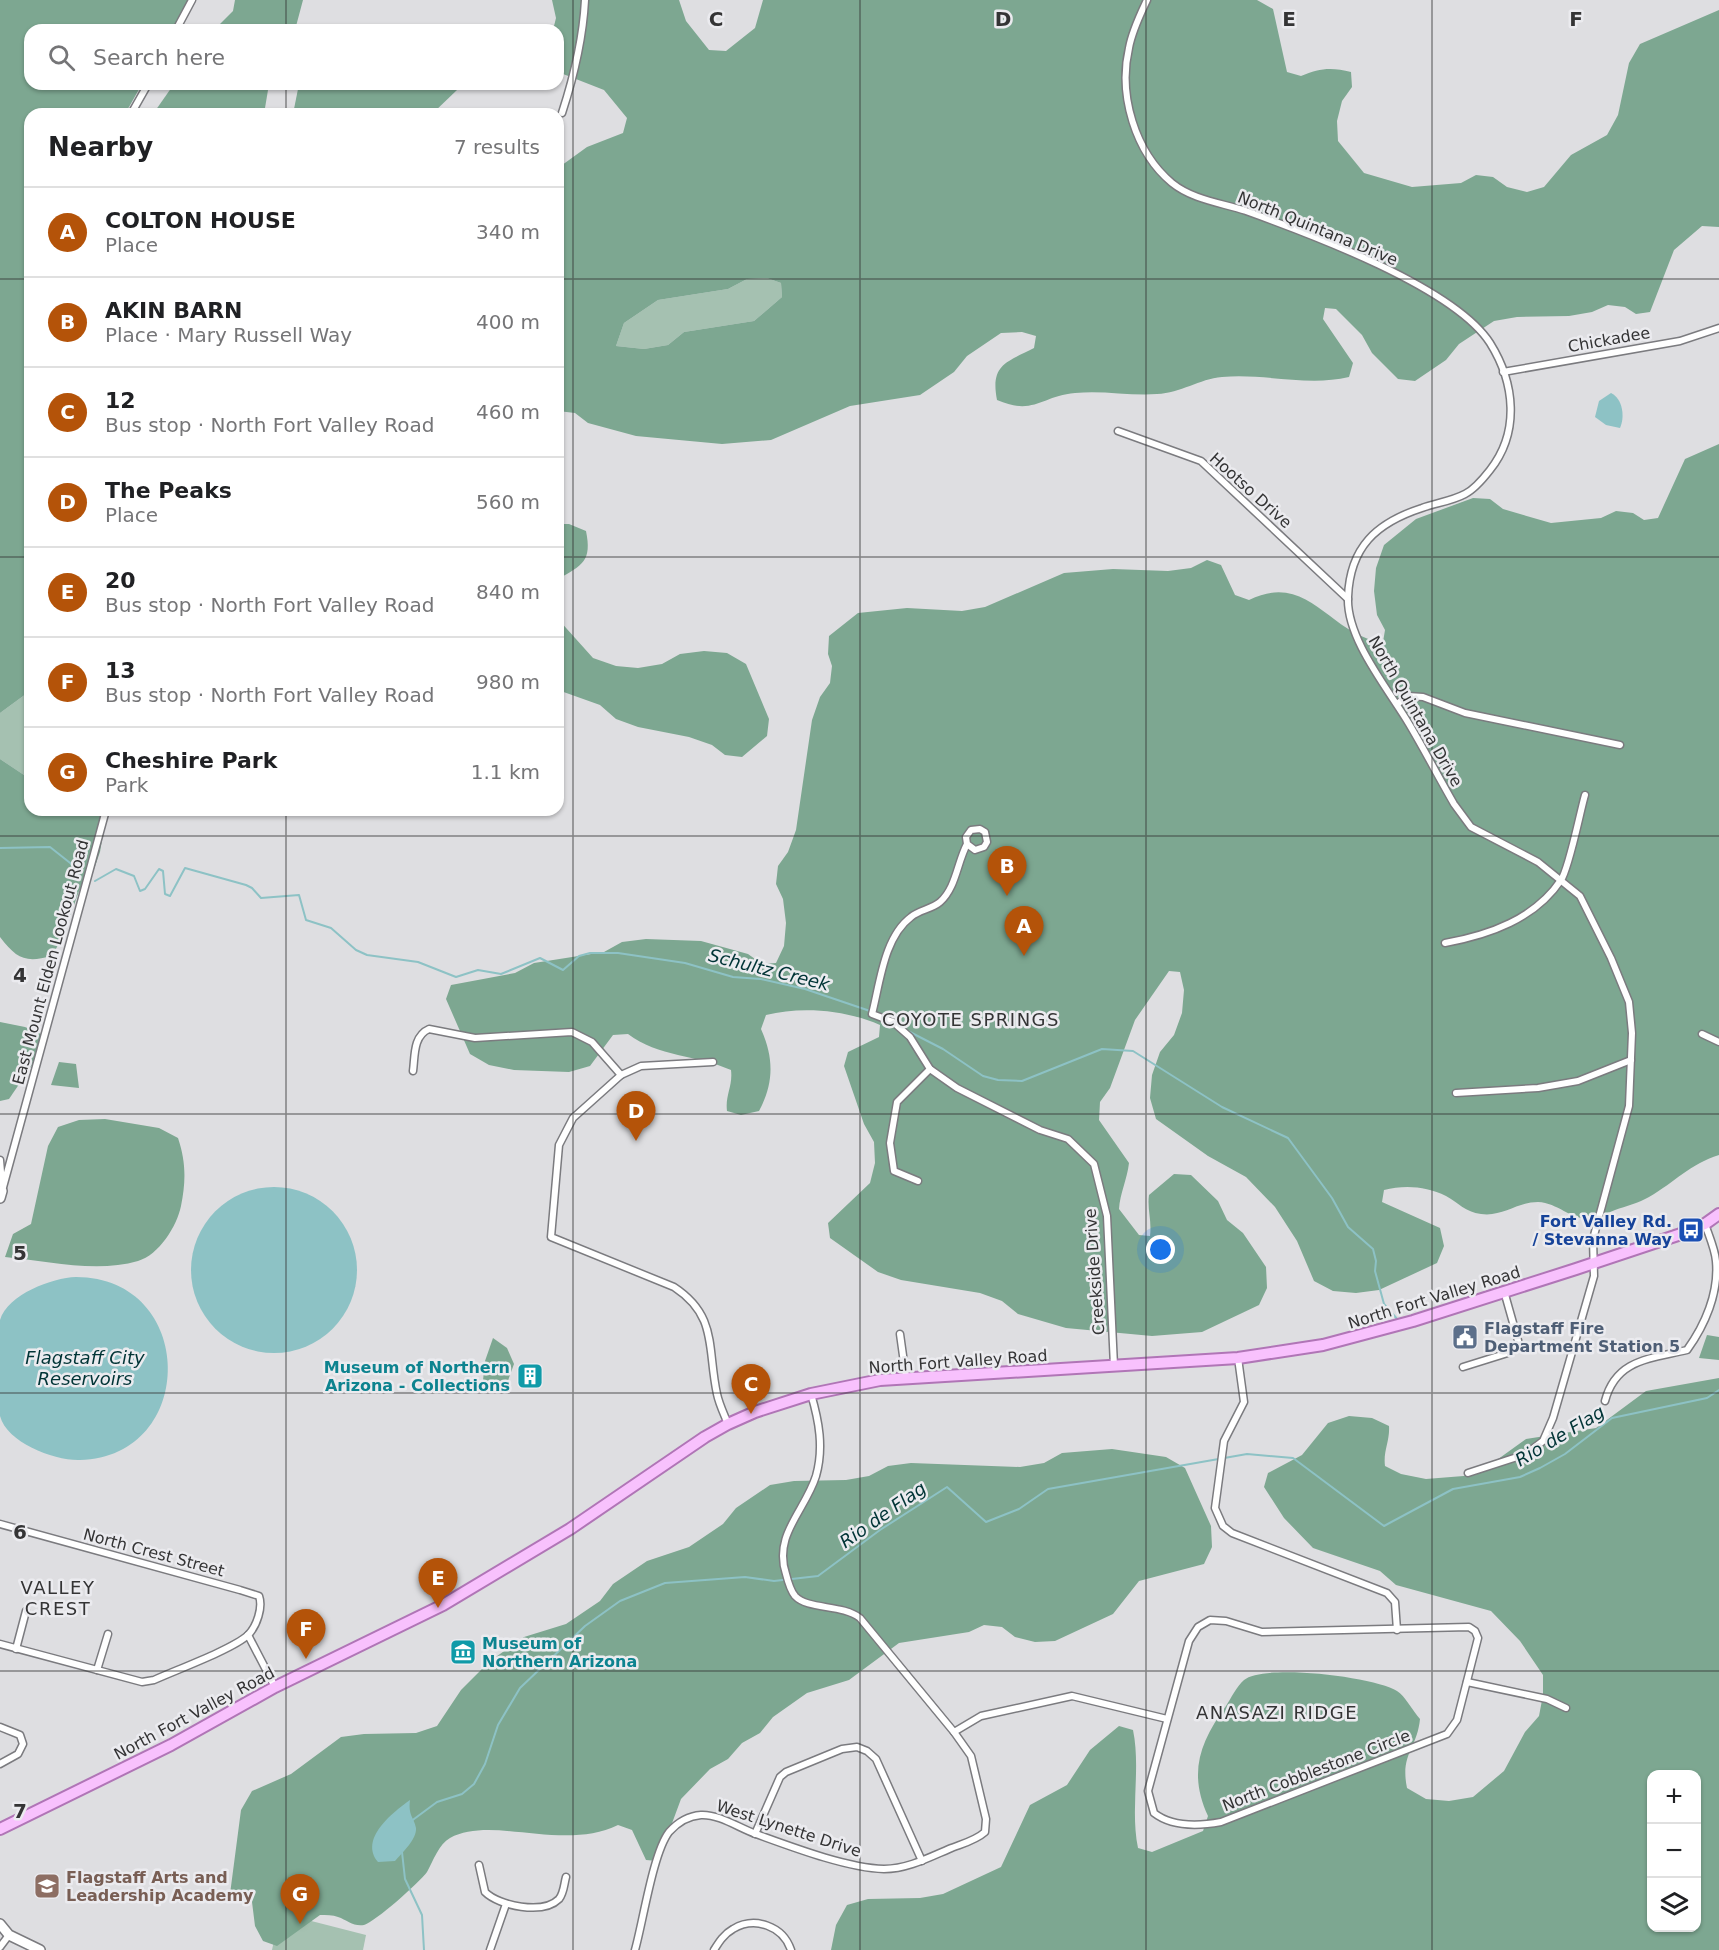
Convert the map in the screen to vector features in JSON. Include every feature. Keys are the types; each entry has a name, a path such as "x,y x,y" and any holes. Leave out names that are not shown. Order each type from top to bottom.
{"main road":[{"name":"North Fort Valley Road","path":"0,1829 171,1744 275,1688 438,1608 570,1529 705,1437 755,1412 811,1394 871,1381 906,1377 1238,1358 1342,1341 1596,1262 1705,1224 1719,1214"}],"street":[{"path":"179,24 192,0"},
{"path":"563,108 573,79 584,22 585,0"},
{"name":"North Quintana Drive","path":"1147,0 1128,49 1127,102 1139,141 1154,165 1174,185 1199,198 1281,224 1410,280 1473,321 1490,344 1503,372 1511,402 1512,424 1507,442 1497,461 1481,482 1466,494 1396,518 1378,528 1364,544 1353,565 1348,599 1362,647 1454,804 1471,827 1538,861 1580,896 1611,958 1629,1002 1632,1033 1629,1106 1593,1239 1596,1262 1570,1361 1543,1441 1526,1454 1468,1473"},
{"path":"134,108 145,90"},
{"name":"Chickadee","path":"1503,372 1680,341 1719,328"},
{"name":"Hootso Drive","path":"1118,431 1202,461 1348,599"},
{"path":"1397,704 1408,696 1424,697 1465,713 1620,745"},
{"path":"1445,943 1491,932 1528,914 1562,879 1585,795"},
{"name":"East Mount Elden Lookout Road","path":"1,1194 104,816"},
{"name":"Creekside Drive","path":"967,844 960,857 952,884 940,903 911,917 896,934 872,1014 893,1023 910,1036 930,1069 957,1088 1040,1130 1068,1139 1094,1164 1107,1216 1114,1366"},
{"path":"413,1071 417,1042 420,1035 429,1029 475,1038 572,1032 592,1042 621,1075"},
{"path":"1702,1034 1719,1041"},
{"path":"1455,1093 1538,1088 1578,1081 1631,1060"},
{"path":"713,1062 641,1066 621,1075 573,1118 562,1135 551,1237 674,1287 693,1299 705,1320 717,1395 728,1424"},
{"path":"918,1181 894,1171 890,1143 897,1102 930,1069"},
{"path":"0,1160 1,1194"},
{"path":"1605,1401 1609,1385 1629,1365 1687,1350 1706,1324 1716,1282 1716,1261 1705,1224"},
{"path":"1463,1367 1511,1353 1519,1344 1504,1292"},
{"path":"900,1334 906,1377"},
{"path":"1238,1358 1244,1402 1224,1442 1215,1508 1223,1526 1232,1533 1382,1590 1395,1602 1397,1630"},
{"path":"811,1394 820,1434 820,1456 815,1477 786,1534 782,1562 791,1589 805,1602 841,1609 860,1618 954,1732 981,1716 1072,1696 1167,1719"},
{"name":"North Crest Street","path":"0,1524 259,1596 262,1604 248,1635"},
{"path":"16,1649 26,1611"},
{"name":"North Cobblestone Circle","path":"1218,1620 1262,1632 1397,1630 1462,1627 1475,1631 1478,1638 1457,1720 1447,1734 1221,1822 1207,1824 1163,1820 1154,1813 1149,1803 1148,1791 1189,1641 1192,1632 1203,1623 1218,1620"},
{"path":"97,1670 108,1634"},
{"path":"0,1644 142,1682 154,1680 248,1635 275,1688"},
{"path":"1467,1682 1547,1699 1566,1708"},
{"path":"0,1727 20,1735 22,1744 18,1754 0,1764"},
{"name":"West Lynette Drive","path":"635,1950 662,1844 677,1824 700,1815 712,1816 755,1834 871,1868 901,1868 977,1839 986,1832 986,1819 970,1756 954,1732"},
{"path":"755,1834 780,1777 786,1772 842,1749 857,1746 876,1759 922,1861"},
{"path":"479,1865 485,1892 498,1902 506,1904 537,1907 554,1903 562,1894 566,1877"},
{"path":"490,1950 506,1904"},
{"path":"714,1950 724,1935 734,1928 756,1923 769,1926 785,1935 791,1950"},
{"path":"0,1924 9,1935 40,1950"},
{"path":"0,1947 9,1935"}],"green space":[{"path":"0,0 188,0 179,24 24,24 24,90 139,90 128,108 24,108 24,695 0,713"},
{"path":"235,0 303,0 297,24 220,24 233,11"},
{"path":"552,0 679,0 686,21 709,50 726,51 755,28 763,0 1257,0 1273,9 1287,72 1301,76 1326,69 1351,72 1352,87 1342,101 1337,121 1338,141 1364,173 1412,187 1461,183 1476,175 1493,177 1507,187 1527,192 1544,187 1571,155 1607,135 1618,115 1629,63 1640,44 1719,10 1719,227 1702,226 1674,250 1650,312 1636,314 1625,307 1608,305 1592,312 1569,316 1517,317 1494,321 1459,344 1446,360 1415,381 1398,379 1372,353 1362,335 1336,309 1325,308 1323,319 1353,363 1349,377 1317,381 1222,377 1166,393 1075,393 1029,406 1020,406 997,400 996,379 999,371 1009,361 1034,348 1036,336 1022,332 1001,333 967,356 954,372 920,395 850,406 771,440 722,444 636,436 588,423 575,413 564,412 564,164 587,147 623,133 627,118 604,90 564,74 564,24 554,24 556,18","holes":["767,278 781,283 782,297 754,321 684,332 668,345 644,349 616,346 624,323 658,300 728,289 747,279"]},
{"path":"170,90 268,90 265,108 157,108"},
{"path":"298,90 457,90 438,108 294,108"},
{"path":"767,278 781,283 782,297 754,321 684,332 668,345 644,349 616,346 624,323 658,300 728,289 747,279"},
{"path":"1719,444 1719,1155 1691,1168 1637,1203 1589,1219 1538,1202 1523,1204 1496,1213 1481,1214 1462,1207 1446,1196 1423,1188 1399,1187 1384,1190 1382,1202 1440,1228 1444,1246 1437,1263 1379,1290 1356,1293 1333,1291 1314,1281 1297,1241 1275,1207 1246,1177 1208,1156 1156,1119 1150,1098 1152,1075 1160,1052 1174,1035 1182,1013 1184,990 1180,972 1169,971 1135,1020 1110,1088 1100,1102 1099,1120 1129,1163 1119,1209 1139,1235 1150,1236 1149,1195 1174,1174 1191,1175 1218,1201 1227,1220 1243,1233 1266,1267 1267,1288 1259,1305 1202,1332 1152,1336 1066,1328 1018,1314 1002,1301 980,1293 901,1280 878,1272 830,1238 828,1223 870,1183 875,1163 874,1142 864,1124 844,1066 848,1052 879,1037 880,1025 853,1016 824,1011 794,1011 766,1015 761,1029 770,1060 770,1080 759,1111 741,1115 727,1111 731,1070 665,1052 640,1042 628,1034 613,1035 590,1066 569,1072 514,1070 489,1065 470,1054 446,999 451,985 515,973 534,963 604,952 622,942 646,939 701,941 748,954 762,964 776,963 784,946 786,923 783,899 776,884 778,866 788,852 796,830 812,720 820,697 830,683 832,666 828,654 829,636 858,613 907,608 962,611 985,607 1064,573 1113,569 1168,571 1191,568 1207,560 1221,565 1235,595 1249,600 1270,593 1288,593 1304,599 1365,638 1383,642 1385,630 1377,615 1374,591 1376,568 1384,545 1416,519 1473,498 1490,499 1503,509 1551,523 1601,518 1616,511 1633,513 1644,520 1658,518 1685,459"},
{"path":"564,524 586,531 588,549 586,556 574,570 564,576"},
{"path":"564,626 593,658 616,666 638,668 662,664 680,654 704,651 727,653 746,664 769,719 767,736 742,757 725,755 712,745 689,737 638,727 616,719 600,705 564,692"},
{"path":"24,695 24,775 0,759 0,713"},
{"path":"0,759 24,775 24,816 106,816 100,852 92,875 79,891 63,936 52,956 35,959 22,957 17,955 0,937"},
{"path":"0,1022 25,1027 41,1034 43,1049 9,1099 0,1101"},
{"path":"59,1062 76,1064 79,1088 51,1085"},
{"path":"105,1119 159,1128 178,1138 184,1163 184,1188 179,1214 166,1239 146,1258 106,1266 72,1265 5,1257 13,1234 31,1224 48,1146 58,1127 79,1120"},
{"path":"1707,1335 1719,1337 1719,1360 1699,1358"},
{"path":"493,1338 507,1348 514,1364 506,1386 482,1390 485,1361"},
{"path":"1719,1378 1719,1950 831,1950 836,1925 847,1905 868,1899 920,1898 943,1894 1001,1867 1030,1805 1067,1785 1090,1750 1119,1726 1133,1730 1138,1848 1152,1852 1203,1831 1208,1816 1202,1800 1198,1772 1204,1745 1209,1732 1239,1685 1255,1675 1296,1672 1320,1674 1367,1681 1397,1691 1420,1719 1416,1738 1407,1759 1405,1777 1407,1788 1426,1799 1449,1801 1473,1797 1504,1771 1525,1732 1539,1716 1543,1695 1543,1675 1520,1641 1491,1611 1396,1585 1380,1571 1313,1548 1284,1518 1264,1487 1268,1473 1302,1455 1328,1423 1349,1416 1372,1418 1389,1426 1385,1466 1401,1474 1426,1479 1476,1475 1526,1439 1596,1428 1646,1391"},
{"path":"1112,1449 1166,1457 1185,1468 1211,1526 1212,1547 1204,1564 1139,1581 1113,1614 1055,1641 1035,1642 1015,1637 1002,1627 984,1625 969,1632 899,1643 849,1680 807,1693 773,1717 760,1733 742,1743 728,1759 710,1769 681,1799 658,1861 646,1860 632,1830 618,1825 597,1832 574,1835 486,1830 467,1832 446,1841 439,1848 423,1877 370,1922 357,1925 336,1916 320,1915 277,1946 263,1941 255,1926 252,1902 230,1894 241,1810 252,1791 291,1774 341,1737 416,1733 437,1726 461,1690 490,1661 524,1637 566,1624 600,1601 613,1584 647,1561 689,1547 723,1524 736,1508 770,1485 794,1481 846,1480 869,1476 888,1466 911,1463 1020,1467 1044,1463 1062,1453"},
{"path":"280,1913 366,1935 363,1950 272,1950"}],"water":[{"path":"1611,393 1618,399 1622,409 1620,428 1606,425 1595,417 1599,401"},
{"path":"274,1187 306,1194 320,1201 332,1212 343,1224 350,1238 357,1270 350,1302 343,1316 332,1328 320,1339 306,1346 274,1353 242,1346 228,1339 216,1328 205,1316 198,1302 191,1270 198,1238 205,1224 216,1212 228,1201 242,1194"},
{"name":"Flagstaff City Reservoirs","path":"76,1277 116,1285 144,1305 162,1334 168,1367 163,1401 147,1430 119,1451 80,1460 70,1460 33,1448 22,1442 4,1426 0,1416 0,1320 12,1302 21,1295 55,1280"},
{"path":"410,1800 410,1813 416,1828 414,1837 395,1861 378,1862 373,1853 372,1844 375,1836 387,1819"}],"waterway":[{"name":"Schultz Creek","path":"0,848 50,847 79,870"},
{"name":"Schultz Creek","path":"95,881 116,869 134,876 140,891 145,889 159,869 163,871 165,894 170,896 185,868 246,885 261,898 299,895 306,920 331,928 356,950 367,955 418,962 456,977 478,970 501,974 540,958 563,970 579,956 590,953 618,953 685,963 733,977 761,979 805,989 870,1011"},
{"name":"Schultz Creek","path":"904,1029 943,1049 983,1076 998,1080 1022,1081 1102,1049 1133,1051 1222,1107 1288,1138 1332,1198 1348,1227 1373,1249 1376,1261 1375,1271 1384,1304 1398,1320"},
{"name":"Rio de Flag","path":"410,1822 437,1802 462,1794 474,1784 485,1764 498,1725 520,1688 585,1626 620,1601 665,1583 745,1577 774,1581 818,1576 880,1530 947,1487 986,1522 1019,1509 1048,1489 1247,1454 1293,1458 1384,1526 1453,1489 1520,1477 1540,1468 1565,1454 1612,1418 1707,1398 1719,1390"},
{"name":"Rio de Flag","path":"402,1852 405,1879 422,1915 424,1950"}],"place":[{"name":"AKIN BARN","path":"1007,896"},
{"name":"COLTON HOUSE","path":"1024,956"},
{"name":"The Peaks","path":"636,1141"},
{"name":"Fort Valley Rd. / Stevanna Way","path":"1691,1230"},
{"name":"Flagstaff Fire Department Station 5","path":"1465,1337"},
{"name":"Museum of Northern Arizona - Collections","path":"530,1376"},
{"name":"12","path":"751,1414"},
{"name":"20","path":"438,1608"},
{"name":"Museum of Northern Arizona","path":"463,1652"},
{"name":"13","path":"306,1659"},
{"name":"Flagstaff Arts and Leadership Academy","path":"47,1886"},
{"name":"Cheshire Park","path":"300,1924"}],"district":[{"name":"COYOTE SPRINGS","path":"971,1020"},
{"name":"VALLEY CREST","path":"58,1598"},
{"name":"ANASAZI RIDGE","path":"1277,1713"}]}
